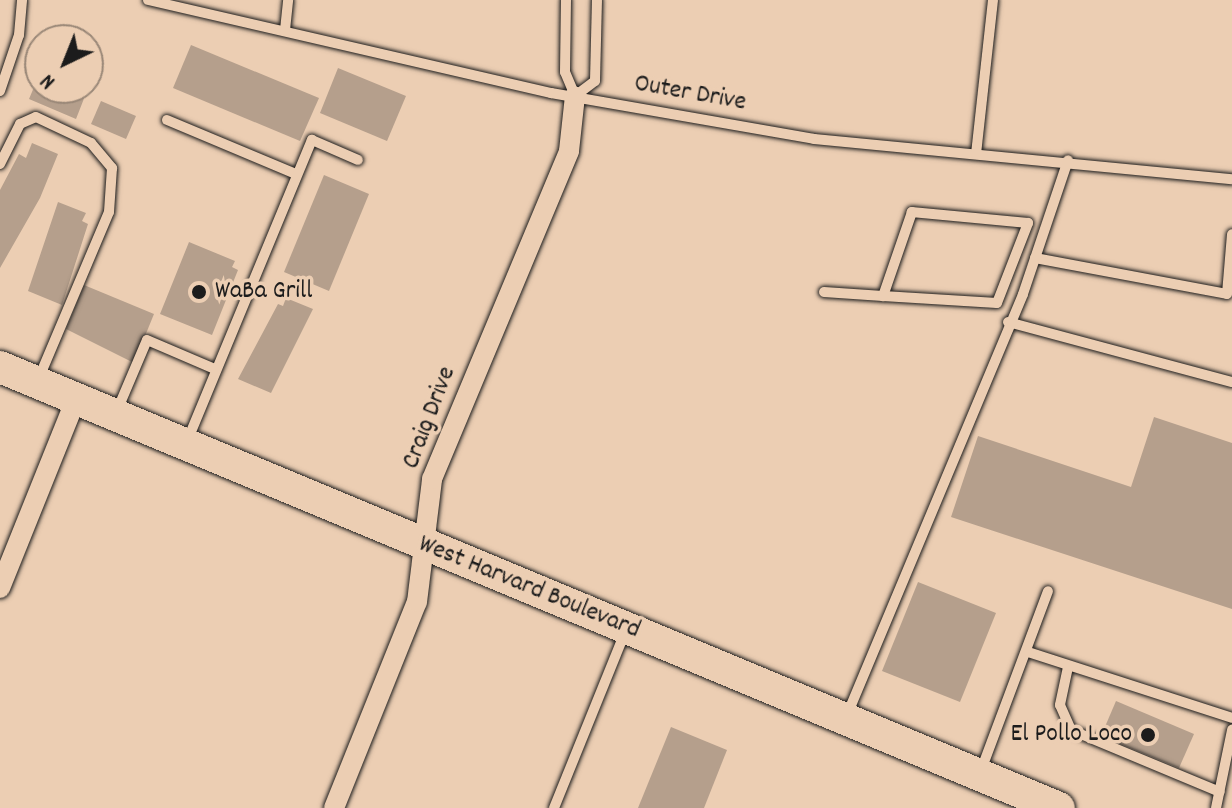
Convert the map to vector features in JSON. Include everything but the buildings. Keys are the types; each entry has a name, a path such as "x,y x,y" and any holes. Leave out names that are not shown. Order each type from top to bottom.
{"main road":[{"name":"West Harvard Boulevard","path":"0,367 1059,808"}],"street":[{"name":"Craig Drive","path":"334,808 417,602 432,479 569,151 575,96"},
{"path":"0,588 76,399"}],"lane":[{"path":"1,85 19,35 22,0"},
{"name":"Outer Drive","path":"148,0 575,96 814,139 1068,160 1232,179"},
{"path":"285,30 288,0"},
{"name":"Craig Drive","path":"566,0 565,72 575,96 595,81 597,0"},
{"path":"976,154 993,0"},
{"path":"0,164 20,124 36,117 91,143 112,168 109,212 37,382"},
{"path":"167,120 296,174"},
{"path":"185,445 312,140 358,160"},
{"path":"845,720 1035,258 1068,160"},
{"path":"824,292 883,296 997,303 1028,223 912,212 883,296"},
{"path":"1035,258 1227,294 1232,234"},
{"path":"1008,322 1232,382"},
{"path":"115,415 147,340 215,369"},
{"path":"979,774 1028,652 1048,591"},
{"path":"554,808 627,628"},
{"path":"1028,652 1232,718"},
{"path":"1068,667 1060,705 1071,730 1220,792"},
{"path":"1216,808 1232,730"}],"place":[{"name":"WaBa Grill","path":"199,292"},
{"name":"El Pollo Loco","path":"1148,735"}]}
